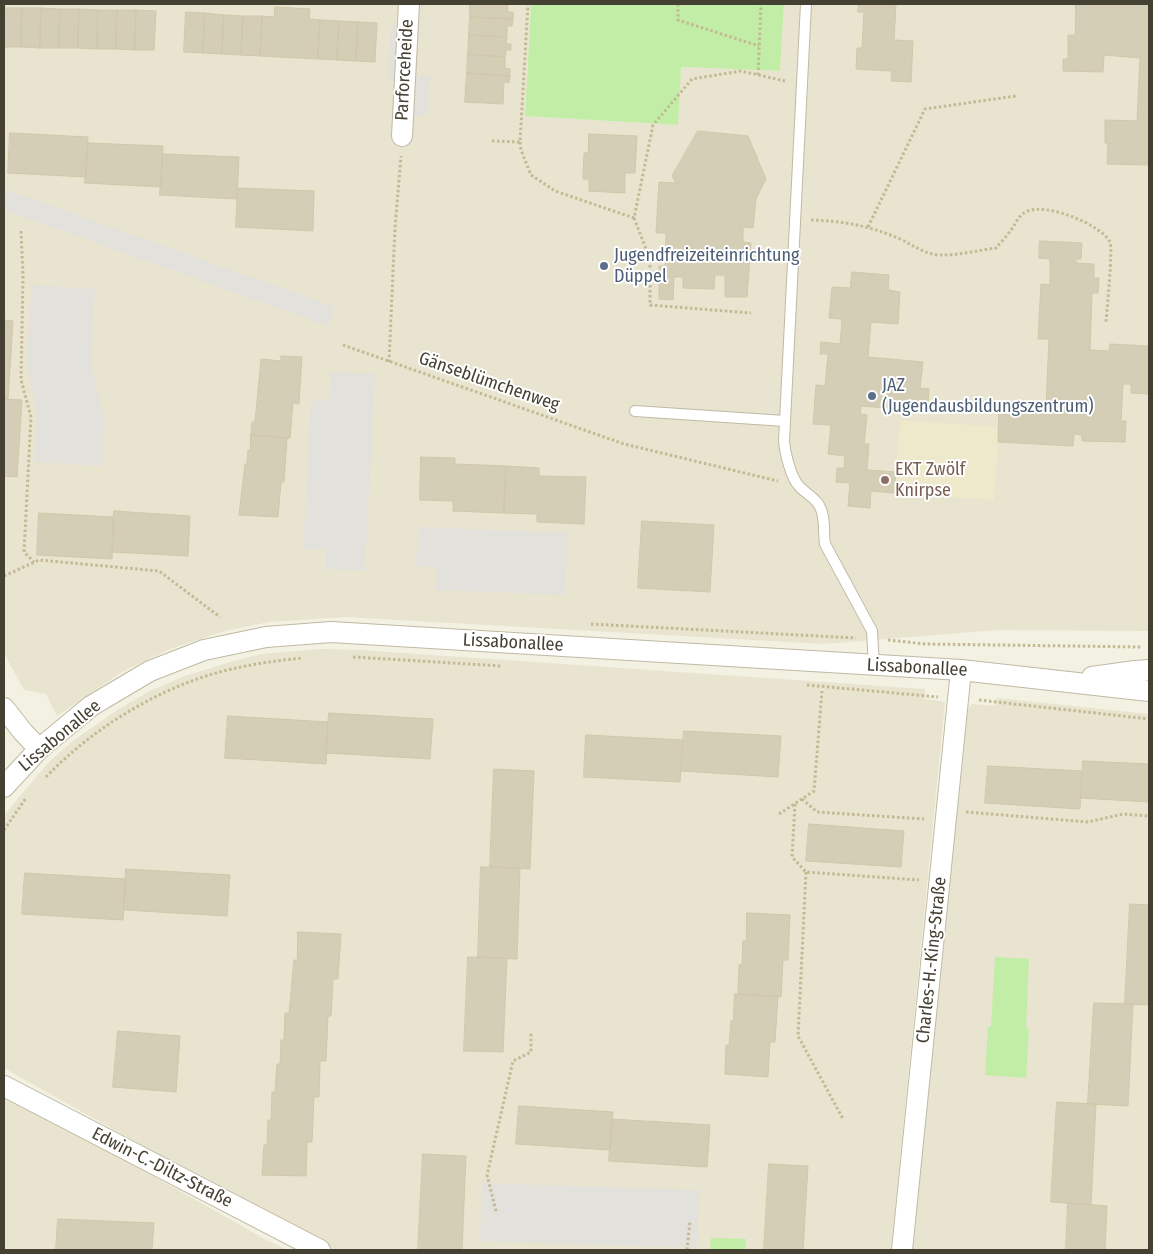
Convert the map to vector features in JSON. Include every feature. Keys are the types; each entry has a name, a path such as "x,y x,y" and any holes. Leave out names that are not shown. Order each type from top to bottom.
{"street":[{"name":"Parforceheide","path":"402,136 409,4"},
{"name":"Lissabonallee","path":"7,775 91,706 150,671 204,650 266,637 331,632 961,670 1149,691"},
{"name":"Charles-H.-King-Straße","path":"902,1250 961,670"},
{"name":"Lissabonallee","path":"1068,681 1135,670 1149,670"},
{"path":"4,708 22,732 40,749"},
{"name":"Edwin-C.-Diltz-Straße","path":"4,1086 320,1250"}],"lane":[{"path":"806,4 784,442 786,453 798,485 818,504 824,516 825,544 872,631 874,666"},
{"path":"635,411 785,421"}],"path":[{"path":"528,4 520,142 521,150 531,175 555,191 634,218"},
{"path":"678,4 678,20 759,46"},
{"path":"758,75 761,4"},
{"path":"751,314 650,305 650,259 634,218 653,125 692,80 741,71 802,84"},
{"path":"868,227 925,109 1016,96"},
{"path":"389,362 402,136"},
{"path":"492,141 520,142"},
{"path":"795,219 841,221 868,227 901,240 919,250 938,255 996,248 1012,230 1019,216 1030,210 1050,210 1092,224 1103,232 1111,243 1106,322"},
{"path":"21,231 24,275 21,380 31,417 24,552 34,562"},
{"name":"Gänseblümchenweg","path":"343,345 624,444 798,485"},
{"path":"4,576 39,560 159,572 220,617"},
{"path":"896,641 926,644 1149,647"},
{"path":"347,657 508,666"},
{"path":"41,782 54,768 106,726 175,688 209,675 243,667 309,658"},
{"path":"797,684 915,694"},
{"path":"780,814 814,791 822,691"},
{"path":"993,702 1149,719"},
{"path":"4,830 28,795"},
{"path":"802,799 818,812 927,820"},
{"path":"794,804 792,857 806,872 921,880"},
{"path":"963,812 1088,822 1123,814 1149,816"},
{"path":"806,872 798,1036 843,1119"},
{"path":"496,1211 487,1175 513,1061 531,1052 531,1033"},
{"path":"687,1250 690,1222"}],"shaded area":[{"path":"4,4 531,4 525,116 677,125 681,67 780,71 784,4 1149,4 1149,631 997,630 824,644 345,617 269,622 225,631 170,649 122,672 57,716 46,694 24,690 4,653"},
{"path":"391,25 402,26 398,82 388,82"},
{"path":"413,75 430,76 428,116 410,115"},
{"path":"4,189 335,307 328,326 4,210"},
{"path":"32,285 95,289 91,367 105,420 102,466 34,462 37,416 27,363"},
{"path":"331,372 375,374 365,571 326,569 326,550 303,549 311,400 329,401"},
{"path":"900,420 999,427 994,500 894,493"},
{"path":"418,527 568,533 565,595 436,590 437,567 416,566"},
{"path":"321,649 360,650 925,689 925,699 945,702 891,1250 333,1250 290,1229 4,1068 4,815 49,762 74,740 119,709 150,691 185,676 261,654"},
{"path":"997,698 1149,714 1149,1250 912,1250 966,715 972,704 995,706"},
{"path":"4,1092 263,1238 287,1250 4,1250"},
{"path":"482,1183 699,1190 697,1248 480,1241"}],"green space":[{"path":"531,4 784,4 780,71 681,67 678,125 525,116"},
{"path":"995,957 1029,959 1026,1028 1029,1029 1026,1078 985,1075 988,1027 991,1026"},
{"path":"711,1238 746,1239 745,1250 710,1250"}],"building":[{"path":"470,4 508,4 508,12 513,12 513,19 470,17"},
{"path":"859,4 896,4 894,40 913,41 911,82 891,81 892,71 856,69 857,48 862,48 864,12 858,12"},
{"path":"1076,4 1149,4 1149,165 1107,164 1108,143 1105,143 1105,120 1137,121 1140,58 1104,55 1103,72 1063,71 1063,59 1068,59 1068,35 1075,35"},
{"path":"275,7 310,9 309,19 320,20 318,59 260,56 262,16 274,17"},
{"path":"4,8 22,8 21,47 4,47"},
{"path":"22,8 41,8 40,48 21,47"},
{"path":"41,8 60,9 59,48 40,48"},
{"path":"60,9 79,9 78,48 59,48"},
{"path":"79,9 98,10 97,49 78,48"},
{"path":"98,10 117,10 116,49 97,49"},
{"path":"117,10 136,10 135,50 116,49"},
{"path":"136,10 156,11 154,50 135,50"},
{"path":"186,12 205,13 203,53 184,52"},
{"path":"205,13 224,15 222,54 203,53"},
{"path":"224,15 243,16 241,55 222,54"},
{"path":"243,16 262,16 260,56 241,55"},
{"path":"470,17 513,19 512,26 507,26 507,37 469,35"},
{"path":"320,20 339,21 337,60 318,59"},
{"path":"339,21 358,22 356,61 337,60"},
{"path":"358,22 377,23 375,62 356,61"},
{"path":"469,35 507,37 506,44 511,44 511,50 506,50 505,57 468,54"},
{"path":"468,54 505,57 505,68 510,69 510,76 467,73"},
{"path":"467,73 510,76 509,83 504,82 503,104 465,102"},
{"path":"698,131 748,136 766,179 756,199 753,228 743,227 743,242 751,243 747,297 725,297 725,275 715,275 714,289 683,288 683,277 674,277 673,300 659,299 659,266 665,266 666,233 656,233 659,182 676,183 672,176"},
{"path":"10,133 88,137 86,177 8,173"},
{"path":"589,134 637,136 635,173 625,173 625,193 589,191 589,179 583,179 584,153 588,153"},
{"path":"88,143 163,146 161,187 85,183"},
{"path":"163,154 239,157 237,199 160,195"},
{"path":"238,188 314,191 313,231 236,227"},
{"path":"1040,241 1082,243 1081,259 1076,259 1076,263 1094,264 1094,278 1099,278 1098,293 1092,293 1090,350 1109,351 1110,344 1149,346 1149,394 1131,393 1131,384 1123,384 1121,421 1126,421 1125,442 1082,441 1082,435 1074,434 1073,446 998,442 999,401 1041,403 1040,405 1046,405 1049,339 1038,339 1041,284 1050,285 1050,259 1039,258"},
{"name":"JAZ (Jugendausbildungszentrum)","path":"852,272 889,275 888,290 900,292 898,324 871,322 868,357 923,362 920,388 929,389 928,404 911,402 910,410 861,406 860,414 867,415 864,444 869,444 867,470 896,472 894,493 871,491 870,508 848,506 850,483 836,482 837,468 844,468 845,456 828,454 831,425 813,424 816,385 825,386 828,354 820,354 821,342 840,344 842,319 829,318 832,287 850,288"},
{"path":"4,320 13,321 8,399 4,399"},
{"path":"281,356 302,357 299,404 293,403 290,438 251,435 252,422 255,422 261,359 281,361"},
{"path":"4,399 22,400 17,477 4,476"},
{"path":"251,435 287,438 284,482 281,482 278,517 239,515 245,464 247,464 248,450 250,450"},
{"path":"421,457 455,458 455,464 506,466 504,513 453,511 453,501 420,500"},
{"path":"506,466 539,468 539,476 586,477 584,524 537,522 537,514 504,513"},
{"path":"114,511 190,516 188,556 112,552"},
{"path":"39,513 114,517 112,559 37,555"},
{"path":"642,521 714,525 710,592 638,588"},
{"path":"329,713 433,719 430,759 326,753"},
{"path":"228,716 328,722 326,764 225,758"},
{"path":"684,731 781,736 778,777 681,771"},
{"path":"586,735 683,740 680,782 584,777"},
{"path":"1083,761 1149,764 1149,802 1081,798"},
{"path":"988,766 1082,771 1080,809 985,803"},
{"path":"494,769 534,771 530,869 490,867"},
{"path":"809,824 904,831 901,867 806,861"},
{"path":"481,867 520,868 517,959 478,957"},
{"path":"126,869 230,875 227,916 124,910"},
{"path":"25,873 126,879 123,920 22,914"},
{"path":"1130,904 1149,905 1149,1005 1125,1004"},
{"path":"747,913 790,915 788,960 783,960 781,997 738,994 739,965 742,965 743,941 746,941"},
{"path":"298,932 341,934 338,979 333,979 331,1016 328,1016 326,1061 320,1061 319,1097 314,1097 312,1142 307,1142 306,1176 262,1175 264,1145 267,1145 268,1120 271,1120 272,1092 275,1092 277,1064 280,1064 281,1040 284,1040 285,1013 289,1013 294,960 297,960"},
{"path":"468,957 507,958 503,1052 464,1051"},
{"path":"735,994 778,996 775,1042 770,1042 768,1077 725,1074 726,1045 729,1045"},
{"path":"1094,1003 1133,1004 1128,1106 1088,1104"},
{"path":"118,1031 180,1036 176,1092 113,1087"},
{"path":"1057,1102 1096,1104 1091,1205 1051,1202"},
{"path":"519,1106 613,1112 610,1150 516,1144"},
{"path":"612,1119 710,1125 707,1167 609,1161"},
{"path":"423,1154 466,1156 462,1250 418,1250"},
{"path":"769,1164 808,1166 803,1250 764,1250"},
{"path":"1068,1203 1107,1206 1105,1250 1066,1250"},
{"path":"58,1219 154,1223 152,1250 56,1250"}],"place":[{"name":"Jugendfreizeiteinrichtung Düppel","path":"604,266"},
{"name":"JAZ (Jugendausbildungszentrum)","path":"872,396"},
{"name":"EKT Zwölf Knirpse","path":"885,480"}]}
